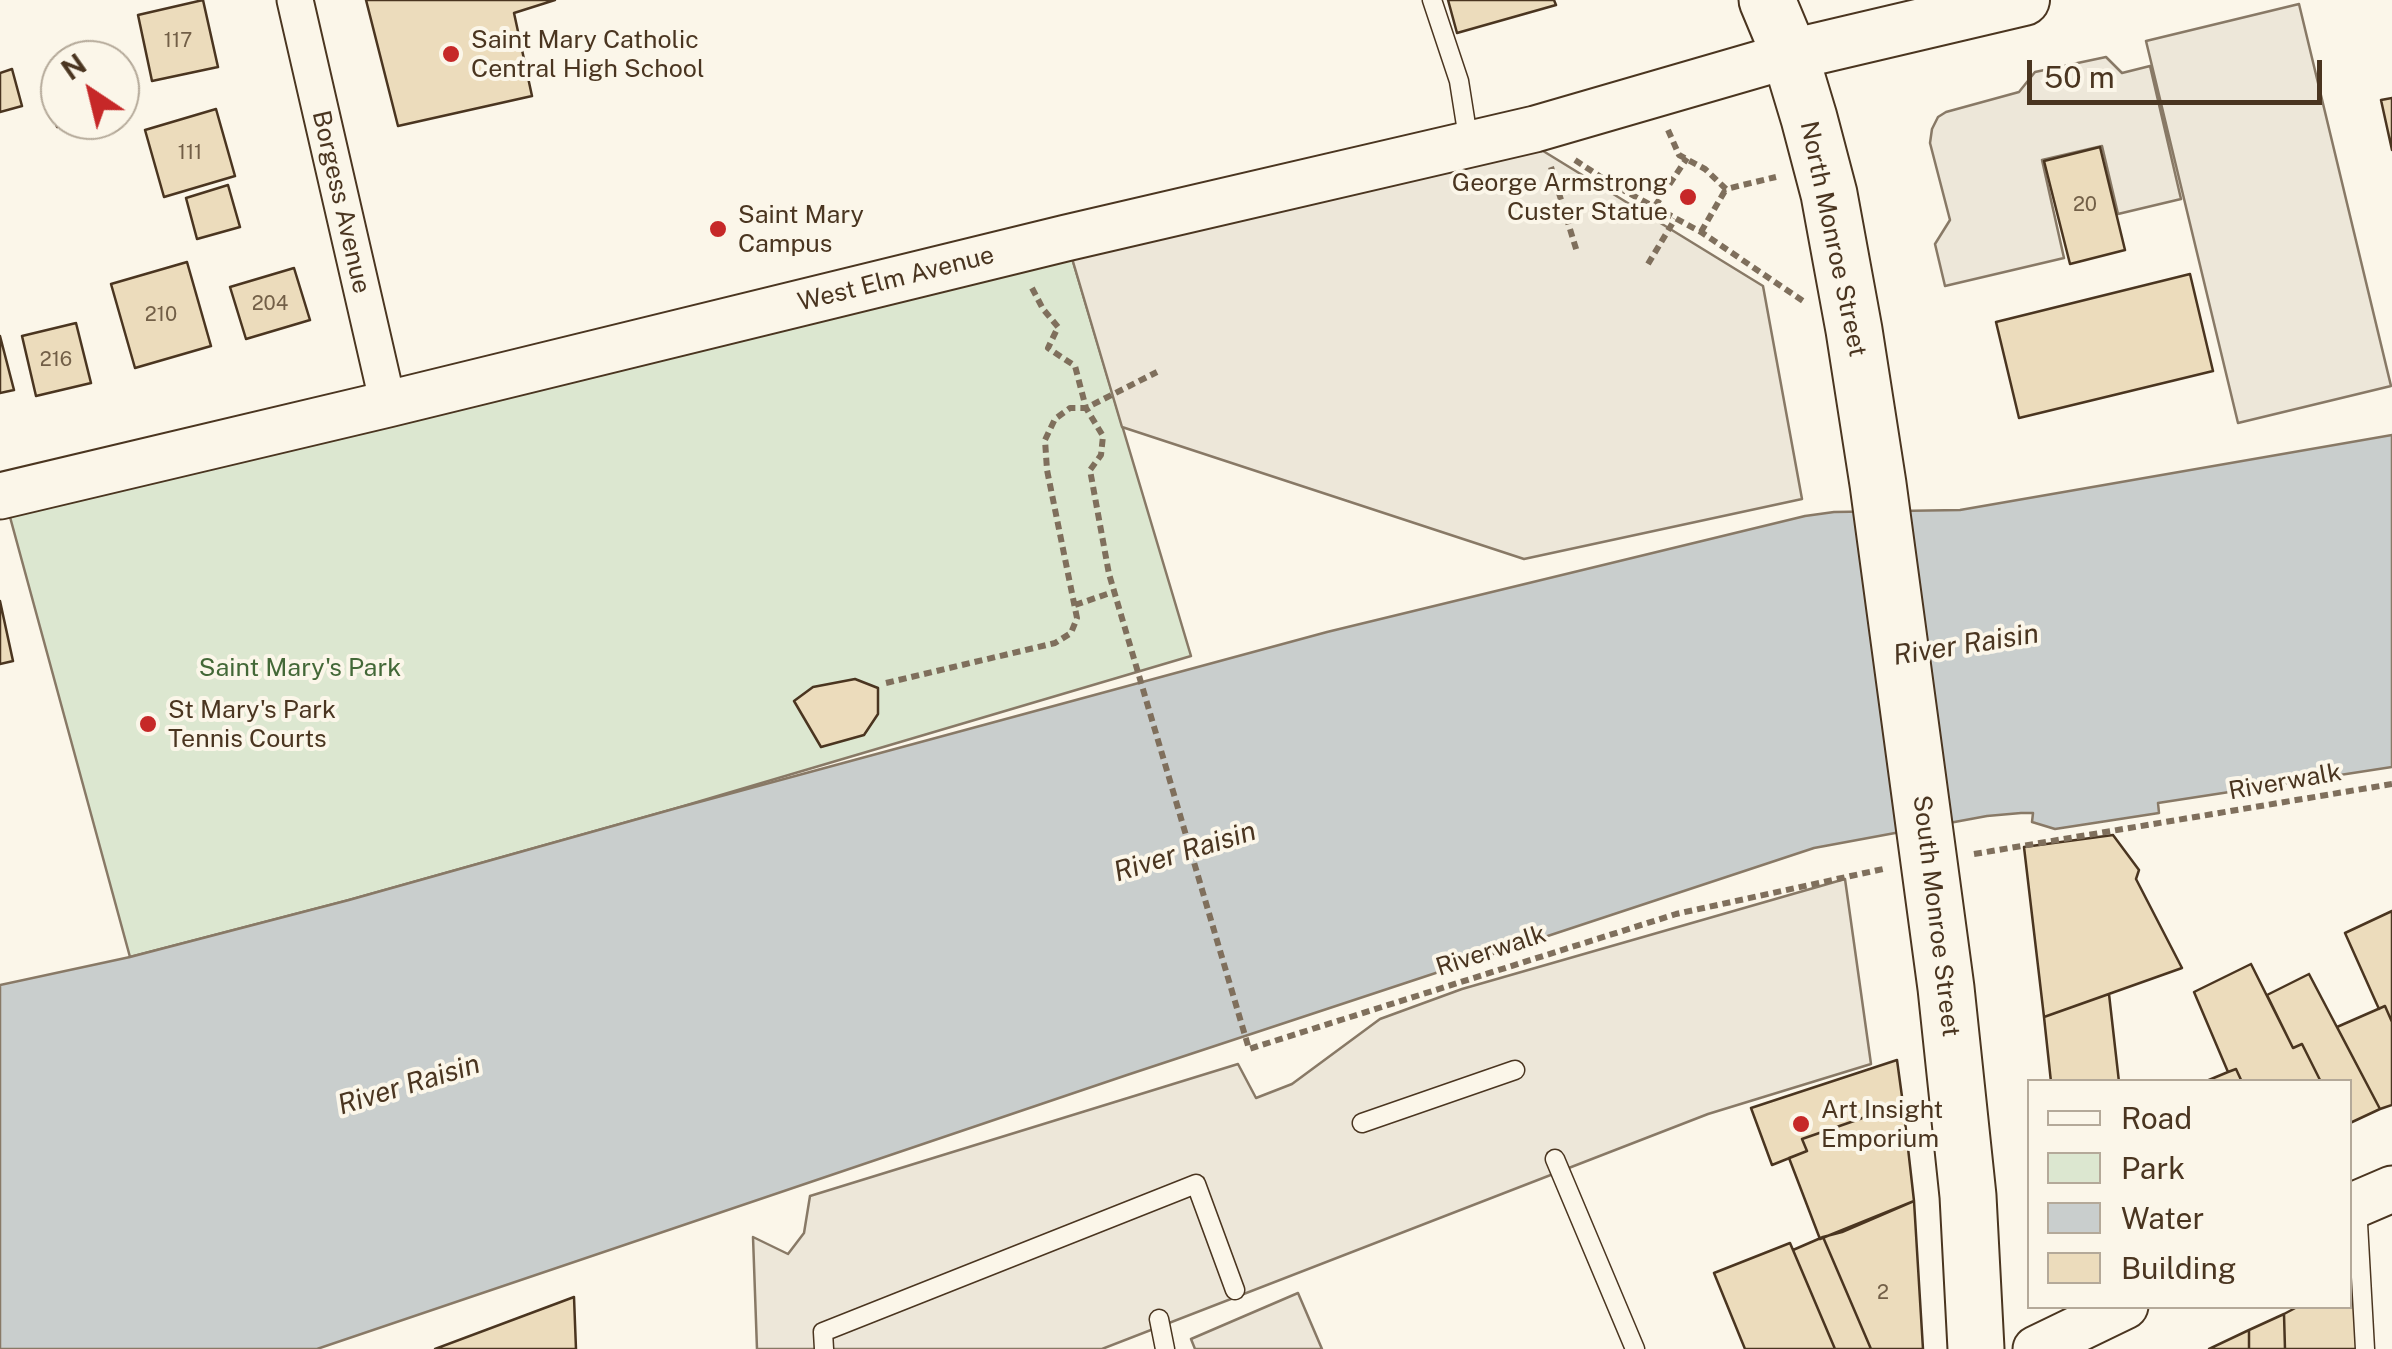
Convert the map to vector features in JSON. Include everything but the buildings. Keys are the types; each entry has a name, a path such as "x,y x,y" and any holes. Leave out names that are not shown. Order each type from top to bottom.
{"main road":[{"name":"North Monroe Street","path":"1767,0 1790,55 1821,166 1855,335 1878,484"},
{"path":"1790,55 2024,0"},
{"name":"South Monroe Street","path":"1878,484 1957,1079 1976,1349"}],"street":[{"name":"Borgess Avenue","path":"295,0 388,404"},
{"name":"West Elm Avenue","path":"0,496 1534,129 1790,55"},
{"path":"2036,1349 2119,1309"}],"lane":[{"path":"1432,0 1459,80 1469,144"},
{"path":"1362,1123 1516,1070"},
{"path":"1555,1159 1635,1349"},
{"path":"824,1349 823,1332 1196,1184 1235,1290"},
{"path":"2364,1349 2366,1200"},
{"path":"1159,1318 1166,1349"}],"path":[{"path":"1652,95 1679,155 1706,169 1726,189"},
{"path":"1534,129 1610,183 1701,232 1855,335"},
{"path":"1534,129 1549,160 1577,252"},
{"path":"1655,206 1686,158"},
{"path":"1701,232 1726,189 1821,166"},
{"path":"1648,264 1675,219"},
{"path":"1012,251 1043,310 1058,327 1048,348 1075,366 1086,408"},
{"path":"886,683 1055,642 1070,633 1077,618 1047,470 1045,440 1055,418 1070,408 1086,408 1156,372"},
{"name":"Riverwalk","path":"1086,408 1103,436 1101,454 1090,470 1113,592 1249,1050 1676,914 1856,874 2392,784"},
{"path":"1074,605 1113,592"}],"green space":[{"name":"Saint Mary's Park","path":"1066,238 1191,656 677,808 130,957 4,495"}],"shaded area":[{"path":"2299,4 2391,386 2238,423 2146,41"},
{"path":"2106,57 2122,73 2150,66 2181,199 2118,214 2102,146 2042,160 2064,258 1945,286 1935,244 1950,220 1930,143 1938,117 2019,92 2035,72"},
{"path":"1535,146 1763,286 1802,499 1524,559 1122,427 1066,238"},
{"path":"1845,879 1871,1064 1708,1114 1102,1349 757,1349 753,1237 788,1254 804,1233 810,1196 1238,1064 1256,1098 1292,1084 1380,1019 1462,989"},
{"path":"1298,1293 1322,1349 1195,1349 1191,1339"}],"water":[{"name":"River Raisin","path":"2392,435 2392,767 2158,803 2159,813 2055,829 2032,822 2033,813 2021,813 1814,848 317,1349 0,1349 0,985 130,957 349,900 1327,632 1805,516 1960,510"}],"place":[{"name":"Saint Mary Catholic Central High School","path":"451,54"},
{"name":"George Armstrong Custer Statue","path":"1688,197"},
{"name":"Saint Mary Campus","path":"718,229"},
{"name":"St Mary's Park Tennis Courts","path":"148,724"},
{"name":"Art Insight Emporium","path":"1801,1124"}]}
